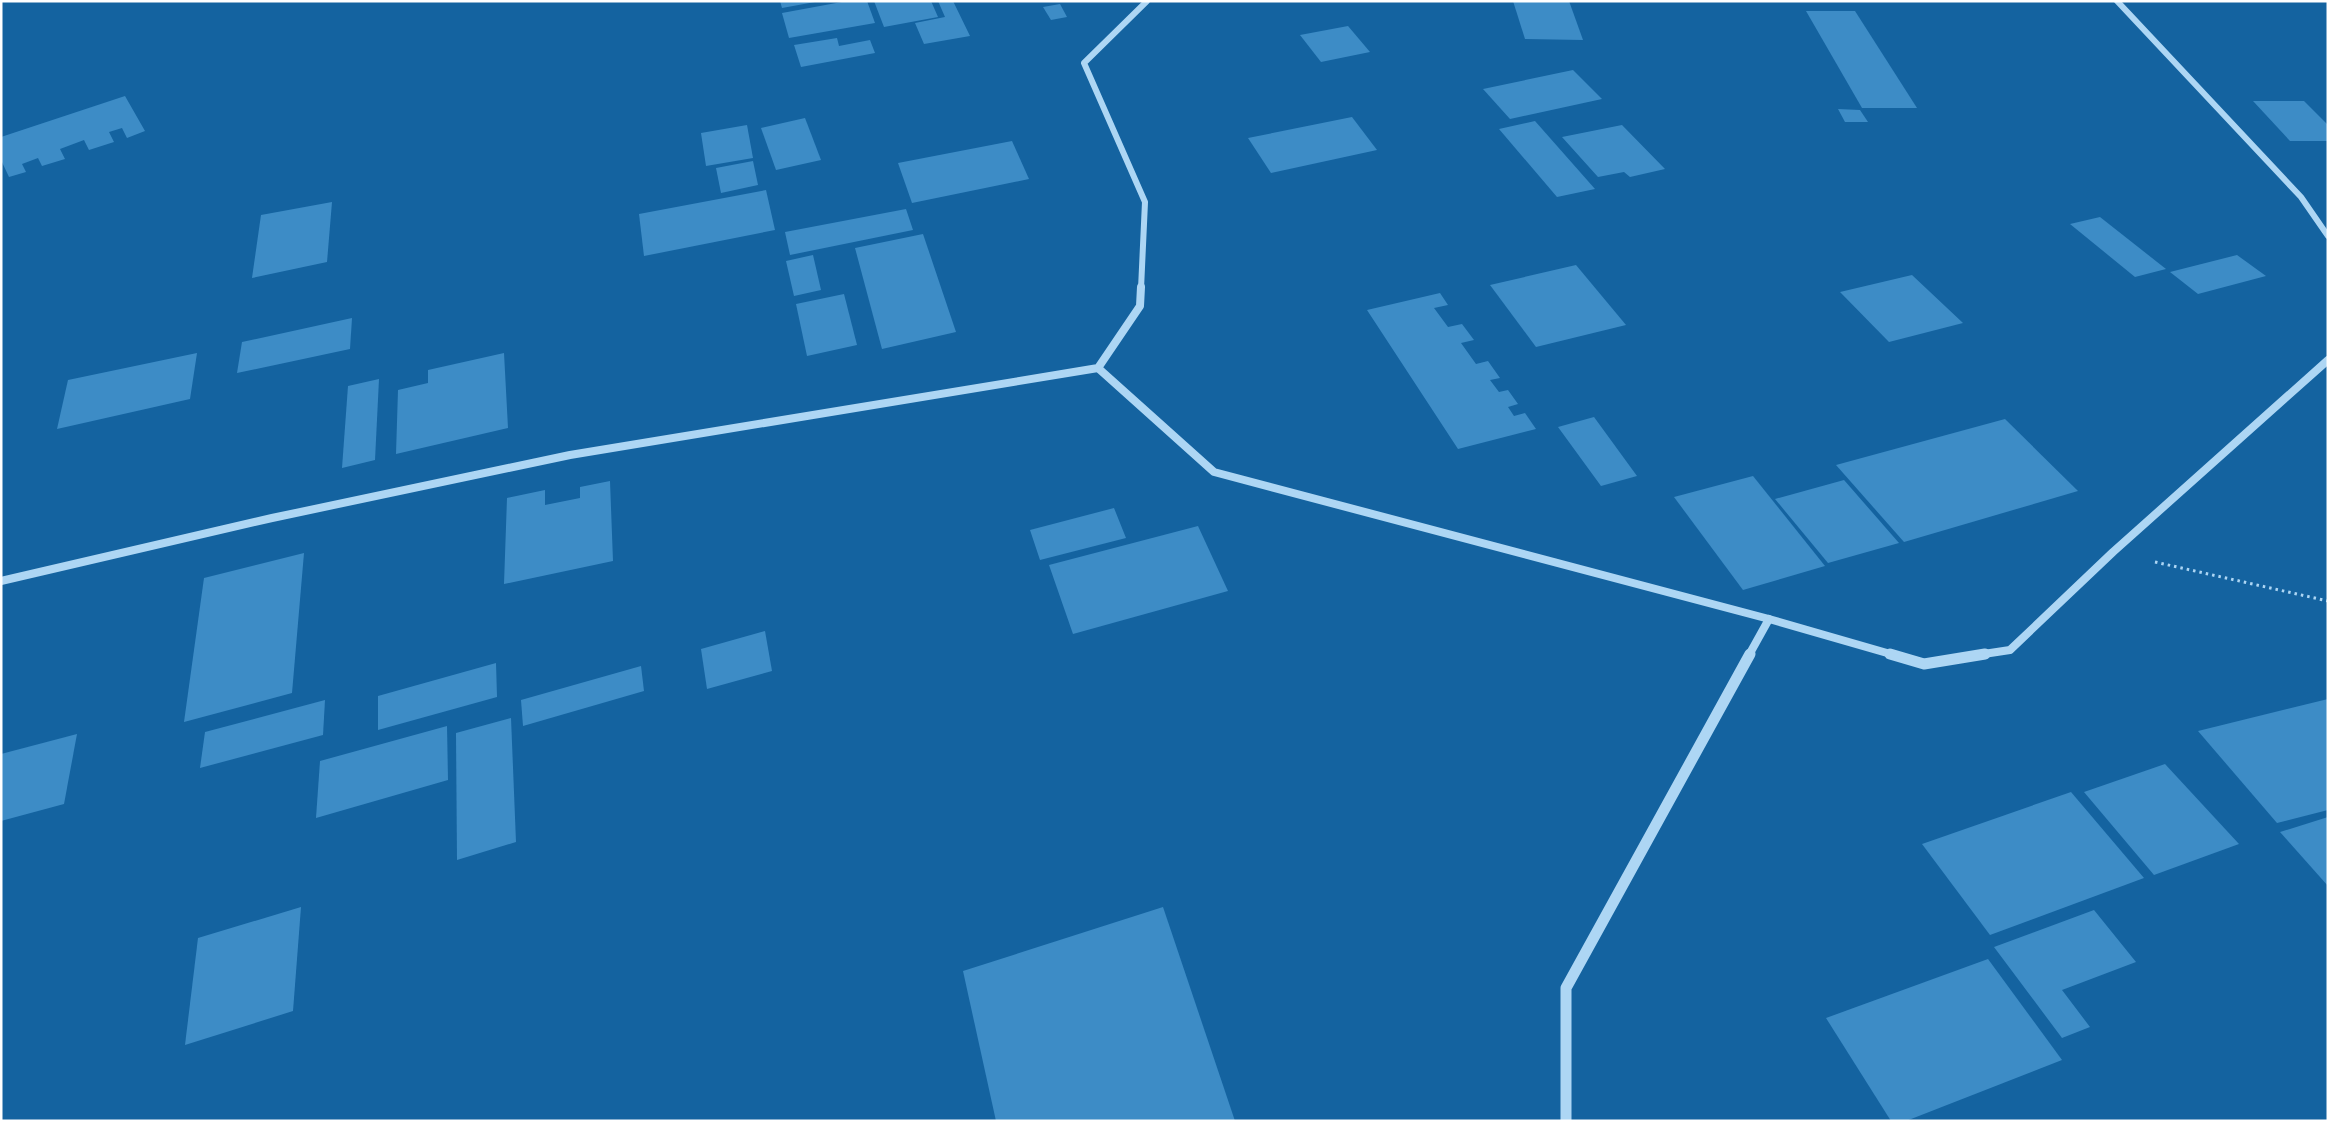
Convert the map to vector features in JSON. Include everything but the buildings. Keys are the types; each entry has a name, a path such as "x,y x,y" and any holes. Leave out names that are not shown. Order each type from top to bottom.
{"street":[{"path":"1,581 272,518 570,455 1098,368 1140,306 1145,202 1084,63 1147,1"},
{"path":"2117,1 2302,197 2328,236"},
{"path":"1098,368 1214,472 1769,620 1924,664 2010,650 2113,552 2328,360"},
{"path":"1566,1121 1566,988 1769,620"}],"path":[{"path":"2113,552 2328,601"}]}
